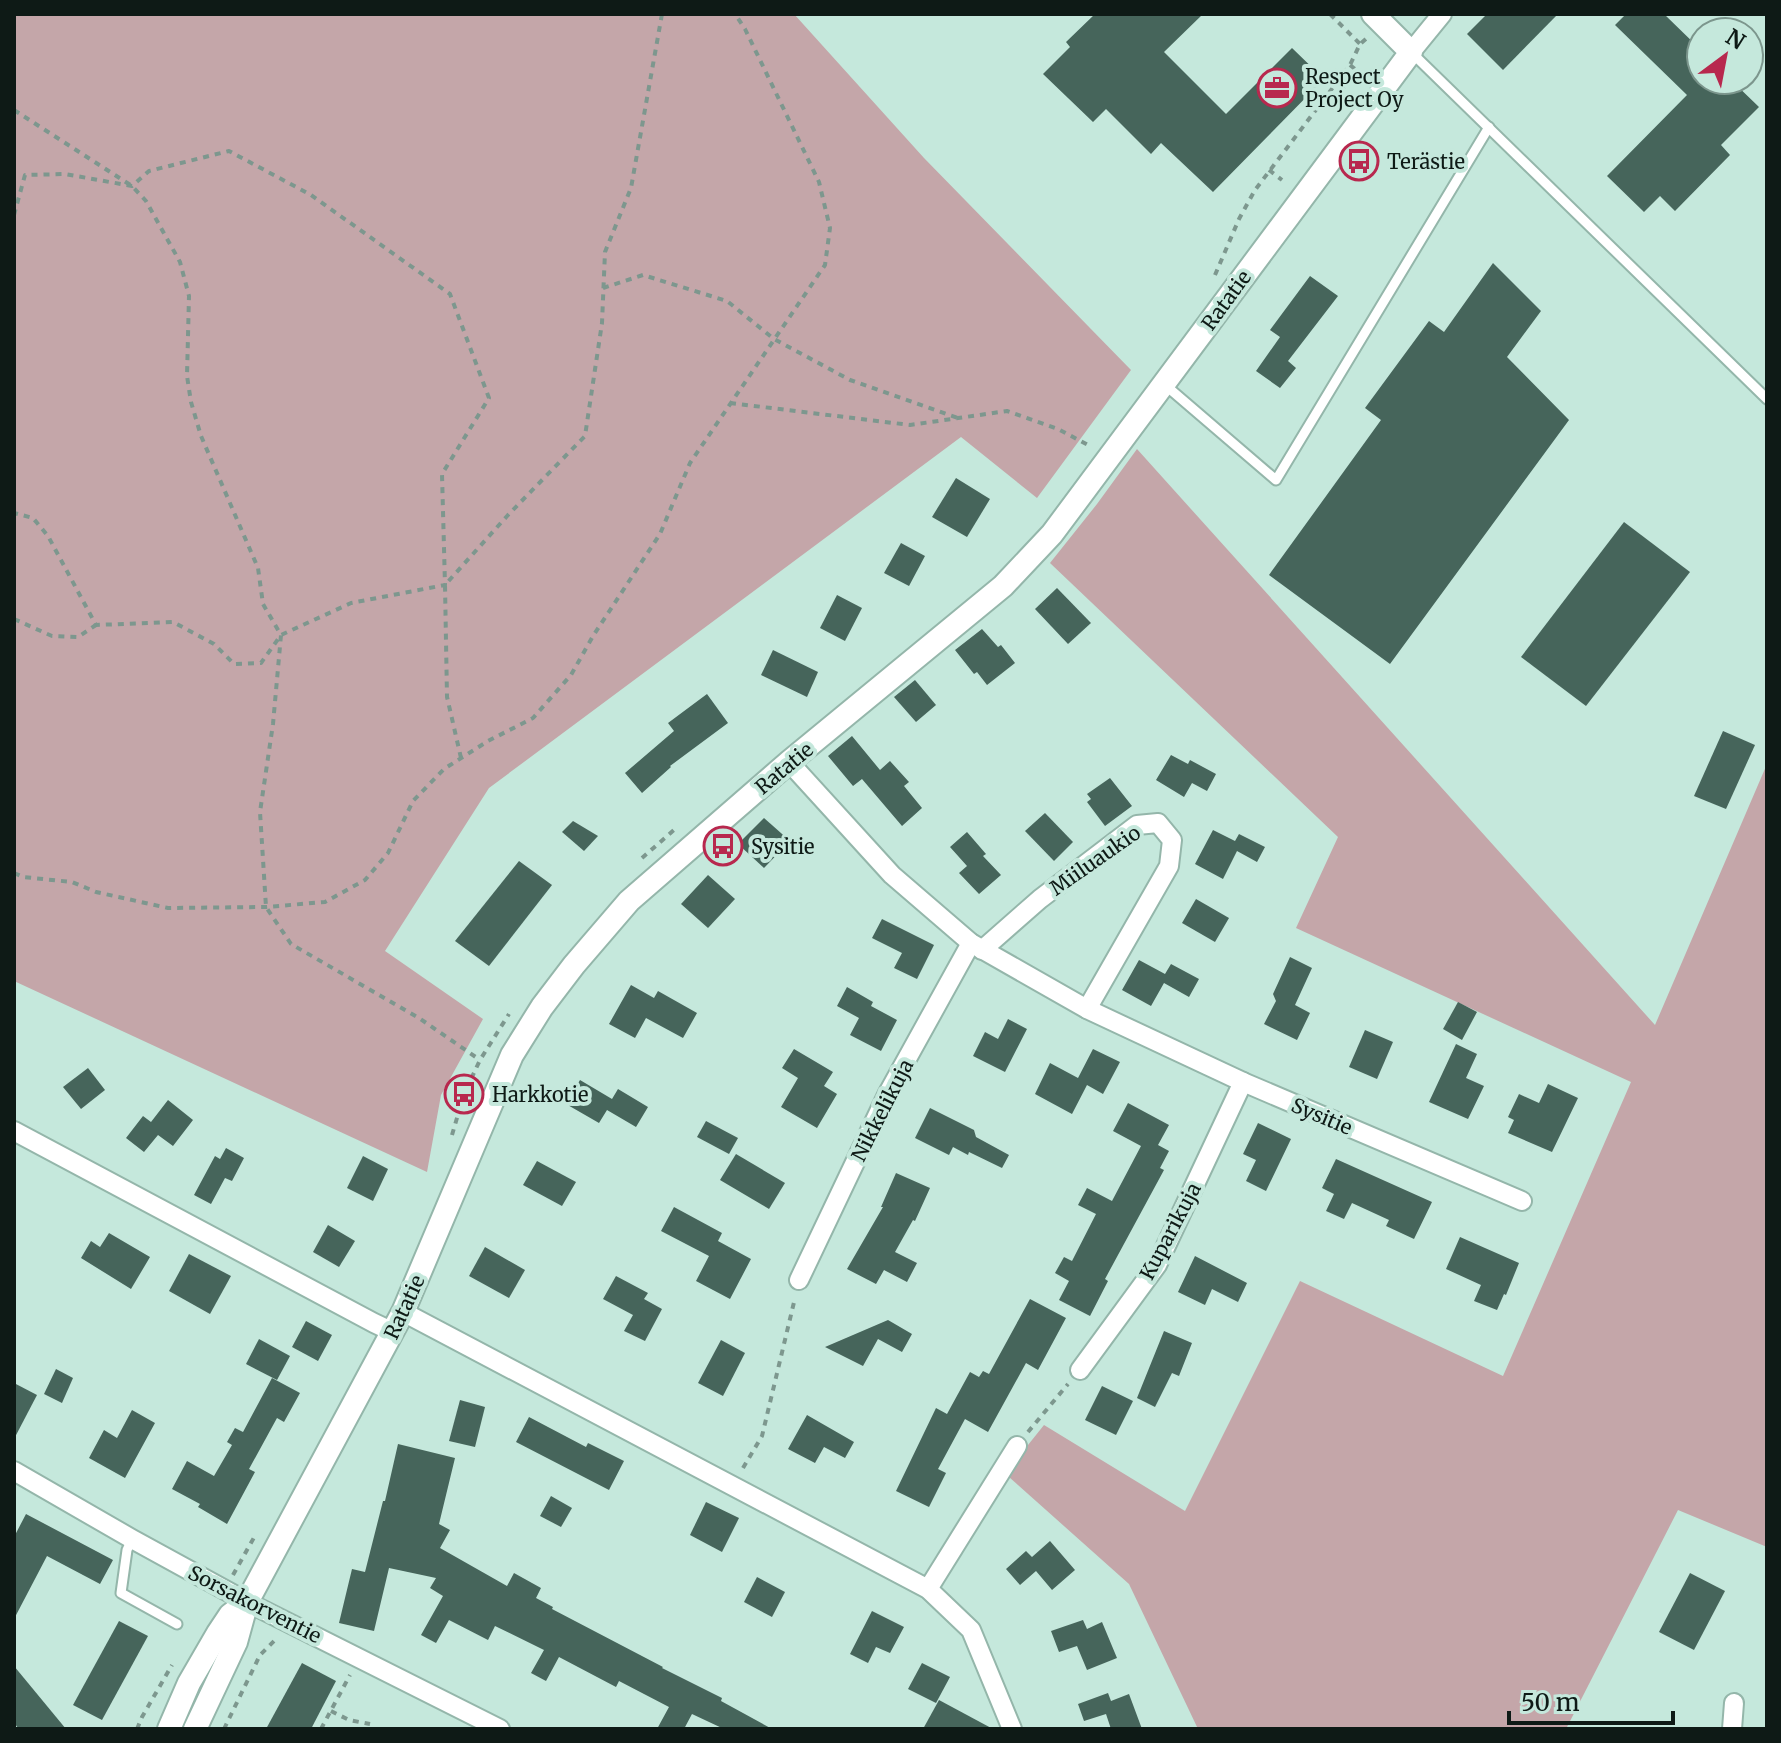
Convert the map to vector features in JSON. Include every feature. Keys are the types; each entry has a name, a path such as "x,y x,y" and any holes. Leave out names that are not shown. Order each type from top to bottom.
{"street":[{"name":"Ratatie","path":"195,1729 236,1642 247,1602 398,1322 512,1055 542,1007 629,901 789,762 1003,586 1052,534 1442,14"},
{"path":"1378,18 1411,52"},
{"name":"Sysitie","path":"789,762 892,875 977,946 1087,1009 1243,1082 1522,1201"},
{"name":"Miiluaukio","path":"977,946 1137,825 1158,823 1172,840 1169,866 1087,1009"},
{"name":"Nikkelikuja","path":"799,1280 888,1093 977,946"},
{"name":"Kuparikuja","path":"1080,1370 1157,1265 1243,1082"},
{"path":"14,1131 374,1323 398,1322 732,1486 928,1589 971,1630 1012,1729"},
{"path":"928,1589 1017,1446"},
{"name":"Sorsakorventie","path":"14,1471 247,1602 494,1728"},
{"name":"Ratatie","path":"169,1729 189,1683 218,1633 230,1615 247,1602"},
{"path":"1732,1729 1734,1703"}],"lane":[{"path":"1411,52 1767,399"},
{"path":"1164,384 1276,480 1489,127"},
{"path":"132,1539 127,1550 121,1593 177,1624"}],"path":[{"path":"14,619 52,636 78,637 96,625 173,622 214,644 234,664 261,663 281,635 351,603 445,585 585,436 602,323 605,252 631,188 662,14"},
{"path":"14,873 23,877 72,882 96,892 168,908 266,907 325,902 365,880 388,853 413,801 444,769 488,741 533,718 571,675 660,534 690,463 825,265 830,228 819,182 735,14"},
{"path":"1330,14 1360,44"},
{"path":"1210,283 1255,190 1350,65 1378,18"},
{"path":"1350,65 1368,80"},
{"path":"14,110 132,186 146,201 180,262 189,296 187,376 197,425 258,568 263,604 281,635 273,724 260,812 266,907 291,944 419,1018 480,1060"},
{"path":"132,186 149,171 229,151 311,195 450,294 489,398 442,474 447,697 461,758"},
{"path":"1269,170 1282,180"},
{"path":"14,215 25,175 65,174 132,186"},
{"path":"603,288 643,275 727,301 774,339 850,380 958,418"},
{"path":"730,403 910,425 1007,411 1058,429 1092,447"},
{"path":"14,513 33,518 48,536 96,625"},
{"path":"638,861 676,828"},
{"path":"452,1136 464,1094 480,1060 516,1005"},
{"path":"732,1486 762,1436 799,1280"},
{"path":"1017,1446 1080,1370"},
{"path":"225,1590 262,1523"},
{"path":"224,1729 260,1655 276,1639 286,1621"},
{"path":"137,1729 177,1659"},
{"path":"321,1729 351,1672"},
{"path":"331,1711 349,1720 370,1724"}],"shaded area":[{"path":"14,14 794,14 924,158 1131,370 1037,498 961,437 489,788 385,951 483,1019 441,1095 427,1172 14,981"},
{"path":"1137,449 1655,1025 1767,764 1767,1547 1678,1510 1566,1729 1198,1729 1129,1584 1009,1477 1024,1450 1044,1425 1185,1511 1300,1281 1503,1376 1631,1082 1296,928 1338,837 1050,563"}],"building":[{"path":"1095,14 1203,14 1164,52 1226,114 1292,48 1324,79 1213,192 1161,143 1151,154 1106,109 1093,122 1043,74 1070,47 1066,42"},
{"path":"1487,14 1558,14 1503,70 1467,34"},
{"path":"1626,14 1664,14 1685,34 1685,93 1615,25"},
{"path":"1686,96 1748,96 1759,107 1721,145 1730,155 1675,211 1660,196 1644,212 1607,176"},
{"path":"1493,263 1541,311 1507,357 1569,420 1390,664 1269,575 1381,420 1365,408 1429,321 1444,332"},
{"path":"1310,276 1338,296 1288,361 1296,368 1280,388 1256,371 1280,337 1270,330"},
{"path":"956,478 990,499 967,537 932,517"},
{"path":"1624,522 1690,572 1586,706 1521,657"},
{"path":"901,543 925,556 909,586 884,573"},
{"path":"1057,588 1091,623 1068,644 1035,609"},
{"path":"837,595 862,608 845,641 820,628"},
{"path":"982,629 998,647 1001,645 1015,663 987,685 955,650"},
{"path":"773,650 818,672 807,697 761,675"},
{"path":"915,680 936,705 916,722 894,697"},
{"path":"707,694 728,723 670,766 642,793 625,773 674,731 668,723"},
{"path":"1723,731 1755,745 1726,809 1694,796"},
{"path":"852,736 880,770 890,761 909,782 904,786 922,808 902,826 862,779 853,786 828,756"},
{"path":"1171,755 1188,764 1190,760 1216,774 1207,791 1192,783 1184,797 1156,780"},
{"path":"1110,778 1132,806 1105,826 1087,802 1091,799 1087,794"},
{"path":"1045,813 1073,842 1054,861 1025,831"},
{"path":"764,818 790,841 764,868 738,844"},
{"path":"573,821 598,836 584,851 562,832"},
{"path":"1213,830 1235,841 1239,834 1265,847 1257,862 1237,851 1223,879 1195,864"},
{"path":"967,832 1001,875 979,894 959,873 967,866 950,847"},
{"path":"519,861 552,885 489,966 455,941"},
{"path":"708,875 735,899 708,928 681,904"},
{"path":"1196,899 1229,918 1215,942 1182,923"},
{"path":"882,919 934,945 917,979 894,968 902,953 872,938"},
{"path":"1290,957 1312,968 1295,1005 1310,1013 1297,1040 1264,1024 1276,1001 1273,994"},
{"path":"1139,960 1165,974 1171,964 1199,979 1189,997 1164,983 1151,1006 1122,990"},
{"path":"631,985 654,998 658,991 697,1013 683,1038 646,1018 635,1038 609,1024"},
{"path":"847,987 873,1002 871,1006 897,1020 881,1051 850,1035 859,1018 837,1006"},
{"path":"1458,1002 1477,1012 1462,1040 1443,1029"},
{"path":"1008,1019 1027,1029 1005,1072 973,1056 985,1032 998,1039"},
{"path":"1365,1030 1393,1042 1377,1079 1349,1067"},
{"path":"1456,1044 1477,1054 1466,1078 1484,1086 1468,1119 1429,1102"},
{"path":"794,1049 833,1072 824,1086 837,1094 817,1128 781,1107 798,1078 782,1068"},
{"path":"1093,1049 1120,1062 1103,1094 1087,1085 1072,1114 1035,1094 1050,1063 1078,1078"},
{"path":"88,1068 105,1090 81,1109 63,1087"},
{"path":"580,1080 612,1099 618,1089 648,1107 636,1127 607,1110 599,1123 566,1104"},
{"path":"1548,1084 1578,1098 1552,1152 1508,1133 1514,1120 1508,1117 1519,1094 1539,1103"},
{"path":"168,1100 193,1120 173,1146 158,1135 144,1152 126,1138 143,1116 151,1122"},
{"path":"1128,1103 1169,1125 1158,1145 1169,1151 1160,1168 1164,1170 1105,1279 1108,1281 1090,1316 1059,1300 1069,1281 1055,1273 1064,1257 1072,1261 1096,1214 1078,1205 1087,1188 1112,1201 1141,1146 1113,1131"},
{"path":"930,1108 974,1130 976,1137 1009,1155 1002,1168 953,1147 949,1155 915,1138"},
{"path":"706,1121 738,1138 729,1154 697,1137"},
{"path":"1258,1123 1291,1139 1266,1191 1246,1181 1256,1160 1243,1154"},
{"path":"226,1148 244,1158 232,1181 225,1178 211,1204 194,1195 215,1156 220,1159"},
{"path":"736,1154 785,1183 769,1209 720,1180"},
{"path":"363,1156 388,1169 373,1201 347,1188"},
{"path":"1336,1159 1432,1202 1414,1239 1386,1226 1389,1220 1352,1203 1344,1219 1326,1211 1334,1194 1322,1188"},
{"path":"537,1161 576,1182 562,1206 523,1185"},
{"path":"896,1173 930,1188 915,1221 895,1252 917,1263 907,1282 884,1270 876,1284 847,1269 883,1207"},
{"path":"674,1207 722,1233 718,1241 751,1259 730,1299 696,1281 709,1256 661,1231"},
{"path":"328,1225 355,1241 339,1267 313,1252"},
{"path":"109,1233 150,1257 131,1289 81,1258 91,1241 100,1247"},
{"path":"1460,1237 1519,1263 1497,1310 1474,1301 1481,1285 1446,1269"},
{"path":"485,1247 525,1270 509,1298 469,1276"},
{"path":"189,1254 231,1276 210,1314 169,1291"},
{"path":"1195,1256 1247,1283 1238,1302 1212,1289 1205,1305 1178,1292"},
{"path":"616,1276 648,1293 644,1299 662,1309 645,1341 624,1331 633,1315 603,1299"},
{"path":"1030,1299 1066,1318 1038,1370 1026,1363 988,1432 965,1419 938,1469 946,1473 929,1507 896,1491 936,1408 947,1414 970,1372 979,1377 983,1371 989,1374"},
{"path":"888,1320 912,1334 902,1352 878,1339 863,1366 825,1347"},
{"path":"306,1321 332,1335 318,1361 292,1347"},
{"path":"1164,1331 1192,1343 1179,1376 1172,1373 1155,1407 1137,1398"},
{"path":"259,1339 290,1356 277,1380 246,1364"},
{"path":"721,1340 745,1353 723,1396 698,1383"},
{"path":"56,1369 73,1378 62,1403 44,1394"},
{"path":"272,1378 300,1393 284,1422 277,1418 249,1469 255,1472 227,1524 172,1489 187,1461 214,1476 232,1445 227,1442 235,1428 243,1432"},
{"path":"14,1383 37,1395 14,1439"},
{"path":"1102,1386 1133,1401 1116,1435 1085,1420"},
{"path":"460,1400 485,1407 475,1447 449,1441"},
{"path":"132,1410 155,1423 125,1478 89,1458 104,1430 117,1438"},
{"path":"807,1415 854,1442 845,1458 824,1447 815,1463 788,1449"},
{"path":"529,1417 586,1447 588,1443 624,1461 609,1490 516,1442"},
{"path":"398,1444 455,1458 439,1524 450,1530 440,1548 507,1586 514,1573 541,1588 536,1598 552,1609 722,1698 721,1701 772,1729 724,1729 692,1714 684,1729 657,1729 669,1707 619,1681 616,1687 559,1657 546,1681 531,1673 544,1650 495,1626 488,1640 449,1620 436,1643 421,1635 443,1596 430,1588 436,1578 389,1568 374,1631 339,1623 352,1569 365,1572"},
{"path":"551,1496 572,1508 561,1527 540,1516"},
{"path":"706,1502 739,1518 722,1552 690,1535"},
{"path":"26,1514 113,1560 100,1584 47,1556 14,1619 14,1537"},
{"path":"1050,1541 1075,1570 1052,1590 1036,1571 1020,1585 1006,1569 1026,1551 1032,1557"},
{"path":"1690,1573 1725,1591 1694,1650 1659,1632"},
{"path":"757,1577 785,1592 772,1617 744,1602"},
{"path":"872,1611 904,1627 890,1653 876,1647 868,1663 850,1654"},
{"path":"1083,1620 1087,1629 1102,1622 1117,1658 1087,1670 1077,1646 1059,1652 1051,1631"},
{"path":"119,1621 148,1636 102,1720 73,1705"},
{"path":"302,1663 336,1681 311,1729 266,1729"},
{"path":"922,1663 950,1677 936,1703 908,1689"},
{"path":"14,1666 66,1729 19,1729 14,1723"},
{"path":"1108,1693 1111,1701 1129,1694 1142,1729 1111,1729 1106,1714 1084,1721 1078,1704"},
{"path":"939,1700 993,1729 923,1729"}],"place":[{"name":"Respect Project Oy","path":"1277,88"},
{"name":"Terästie","path":"1359,161"},
{"name":"Sysitie","path":"723,846"},
{"name":"Harkkotie","path":"464,1094"}]}
